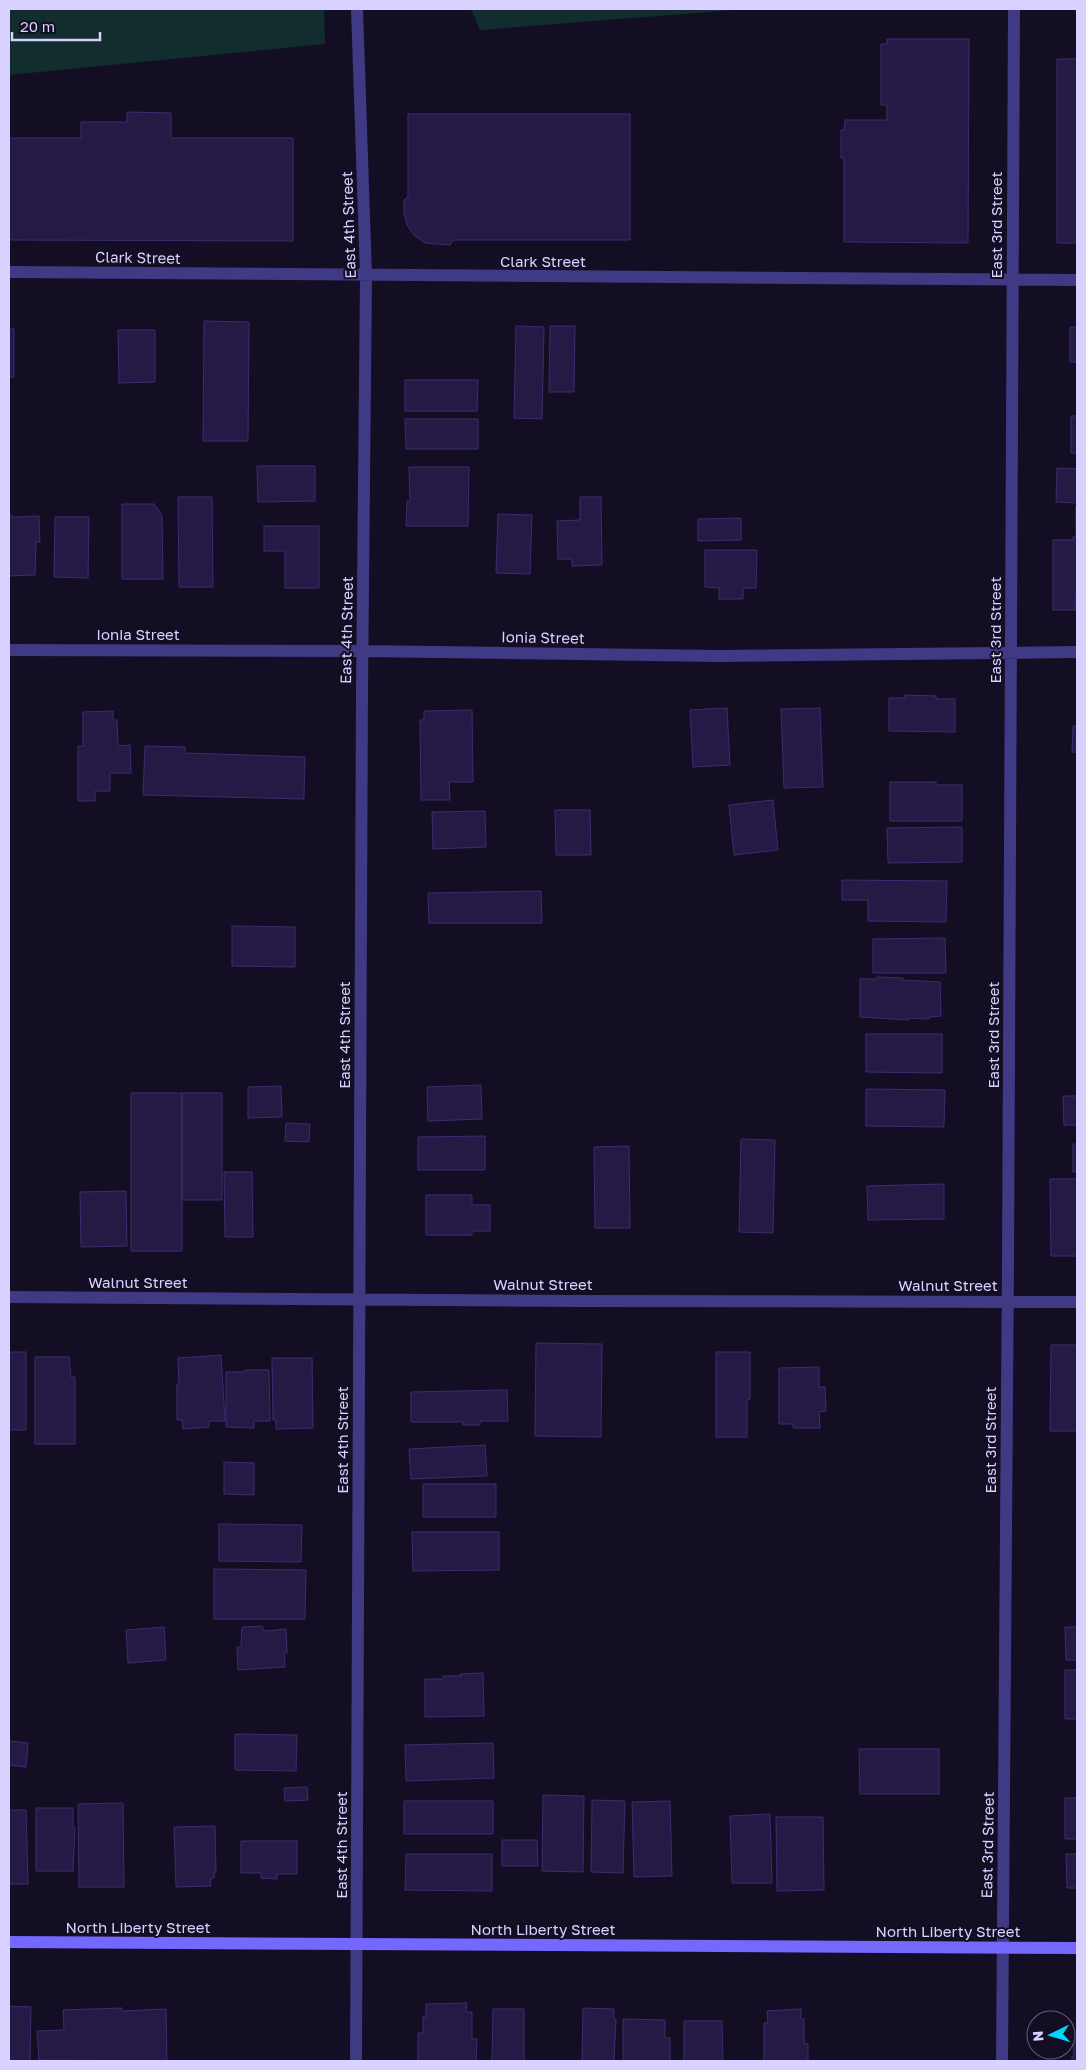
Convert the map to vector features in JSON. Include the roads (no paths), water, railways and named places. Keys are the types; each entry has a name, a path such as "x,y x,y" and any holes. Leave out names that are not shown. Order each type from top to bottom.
{"street":[{"name":"East 4th Street","path":"356,2061 358,1298 366,276 357,9"},
{"name":"East 3rd Street","path":"1002,2061 1008,1301 1014,9"},
{"name":"Clark Street","path":"9,272 1077,280"},
{"name":"Ionia Street","path":"9,650 362,651 719,656 1077,652"},
{"name":"Walnut Street","path":"9,1297 1077,1302"},
{"name":"North Liberty Street","path":"9,1942 1077,1948"}]}
